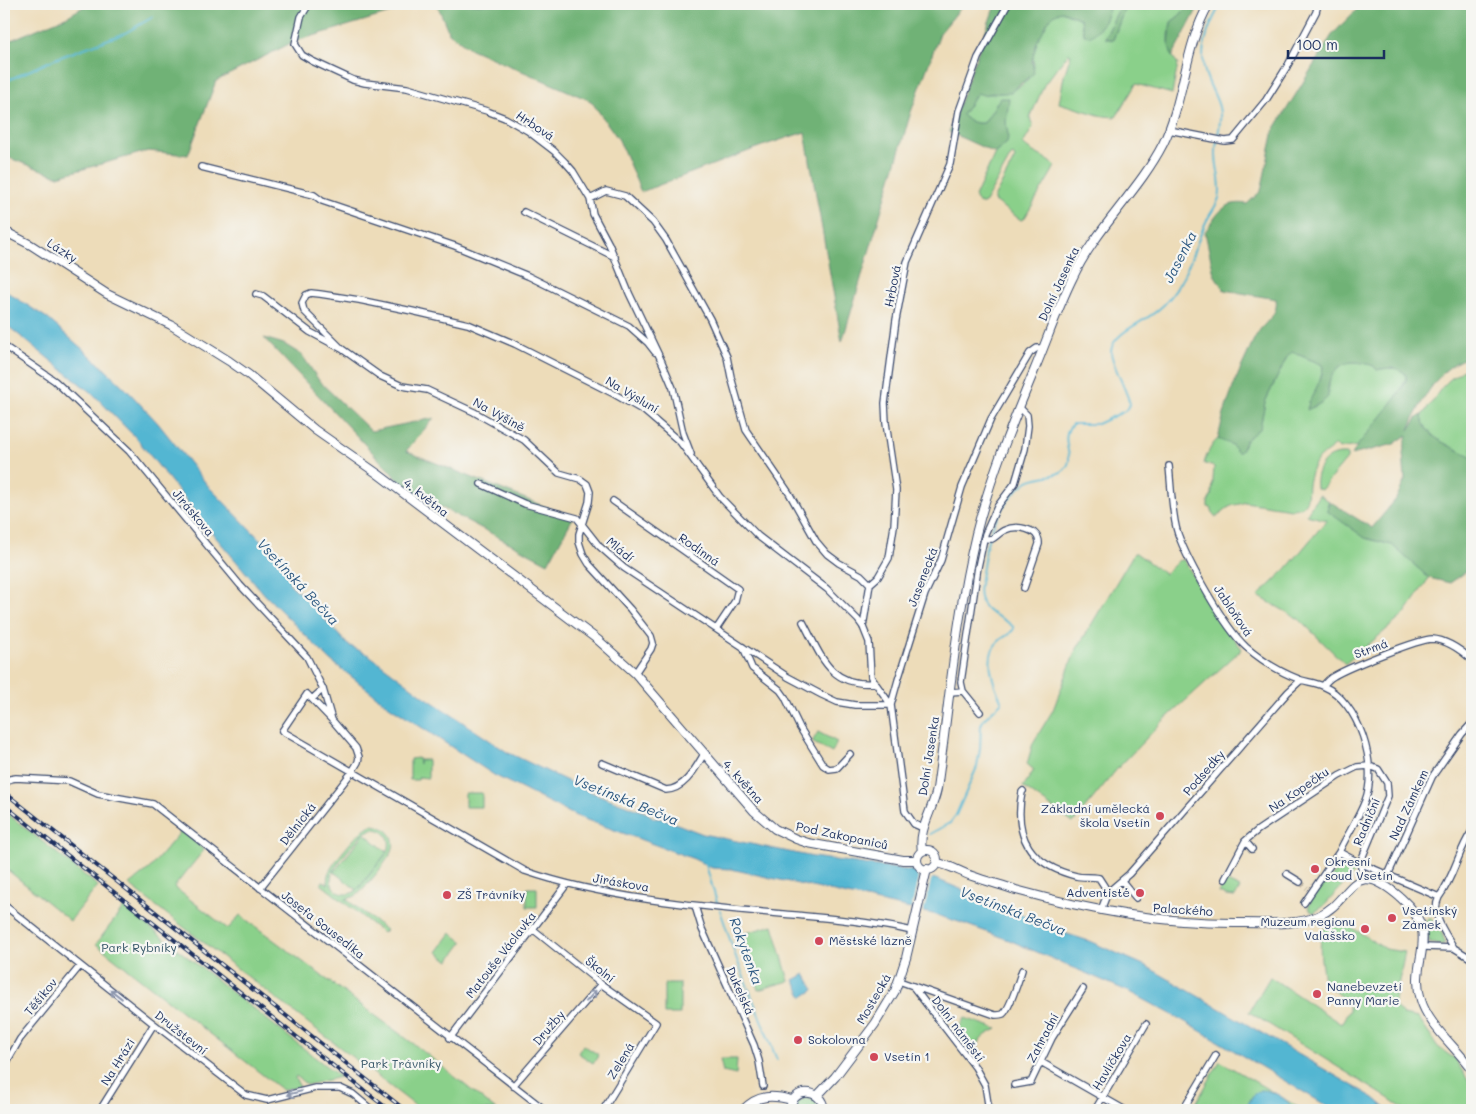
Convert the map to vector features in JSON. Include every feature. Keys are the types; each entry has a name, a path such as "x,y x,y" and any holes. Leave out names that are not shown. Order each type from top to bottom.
{"street":[{"name":"Hrbová","path":"309,4 301,17 295,39 297,49 302,55 353,80 407,88 487,111 514,122 560,157 572,171 590,199 593,214 615,257 629,293 673,388 683,433 691,456"},
{"name":"Hrbová","path":"863,628 870,584 878,577 889,558 894,526 896,490 894,463 886,423 885,403 896,320 907,262 950,164 958,111 978,58 1008,4"},
{"name":"Dolní Jasenka","path":"922,851 920,840 934,801 964,596 976,533 994,473 1070,283 1086,252 1153,160 1169,130 1193,40 1209,4"},
{"path":"1169,130 1225,141 1230,141 1237,137 1266,100 1288,65 1316,12 1318,4"},
{"name":"Hrbová","path":"201,167 314,195 322,201 455,246 528,276 629,326 648,343 662,362"},
{"path":"590,199 606,191 625,196 653,222 666,240 710,319 724,349 746,430 789,493 816,541 839,564 861,575 870,584"},
{"path":"524,212 615,257"},
{"name":"Lázky","path":"4,231 32,245 107,294"},
{"name":"Na Výsluní","path":"342,349 304,311 302,303 306,295 311,293 320,294 412,311 468,324 614,394 644,411 680,442 720,497 758,536 827,589 863,628 869,642 870,670 874,683 891,705"},
{"name":"4. května","path":"107,294 171,325 249,375 315,430 378,474 598,640 635,673 754,811 767,823"},
{"name":"Na Výšině","path":"256,294 263,296 310,332 342,349 380,376 391,382 427,390 483,416 524,440 559,473 580,479 587,484 590,492 589,502 579,534 579,542 588,564 630,610 651,636 653,642 652,649 635,673"},
{"name":"Jiráskova","path":"4,346 55,381 129,451 240,585 307,657 323,689 332,720"},
{"name":"Jasenecká","path":"923,828 914,824 905,811 891,705 925,594 941,560 962,487 973,460 991,419 1030,353 1034,349 1043,348"},
{"path":"980,712 963,691 961,682 989,523 997,507 1015,483 1023,460 1027,437 1027,419 1026,412 1019,407"},
{"name":"Jabloňová","path":"1169,466 1178,533 1189,558 1221,615 1248,648 1271,665 1301,680 1322,686 1344,700 1362,732 1369,766 1369,785 1365,801 1339,852 1310,889 1304,903"},
{"name":"Mládí","path":"481,484 525,504 577,518 600,546 624,568 717,628 788,677 837,702 855,705 891,705"},
{"name":"Rodinná","path":"612,501 738,589 736,600 717,628"},
{"path":"987,539 1012,528 1028,529 1038,537 1039,544 1024,588"},
{"path":"803,622 814,646 830,668 839,676 848,682 874,683"},
{"name":"Strmá","path":"1322,686 1334,676 1353,666 1431,639 1449,644 1465,653 1472,660"},
{"path":"743,646 752,668 780,690 785,697 800,728 823,765 829,769 837,768 850,754"},
{"name":"Podsedky","path":"1108,892 1122,881 1288,692 1301,680"},
{"path":"312,699 323,689"},
{"path":"950,692 963,691"},
{"name":"Jiráskova","path":"352,772 358,762 356,748 307,694 282,731 352,772 525,871 568,884 695,906 872,923 912,931"},
{"name":"Nad Zámkem","path":"1388,875 1432,777 1472,723"},
{"path":"602,763 666,790 672,790 687,779 704,754"},
{"name":"Na Kopečku","path":"1225,878 1245,842 1258,830 1339,776 1357,767 1369,766"},
{"name":"Radniční","path":"1360,863 1388,796 1387,783 1378,769 1369,766"},
{"name":"Dělnická","path":"260,888 352,772"},
{"name":"Josefa Sousedíka","path":"4,784 10,779 22,778 55,780 76,784 98,794 153,804 450,1038 545,1110"},
{"path":"1024,791 1022,792 1020,802 1022,836 1034,856 1051,866 1076,876 1099,878 1108,892 1101,910"},
{"name":"Pod Zakopaniců","path":"767,823 786,835 808,843 903,860 917,860"},
{"path":"1472,830 1459,855 1446,889 1439,897 1436,907 1436,913 1441,925 1454,948 1472,959"},
{"path":"1245,842 1252,849"},
{"path":"922,851 932,853 936,858 937,863 934,868 926,871 920,866 917,854 922,851"},
{"path":"1339,852 1439,897"},
{"name":"Palackého","path":"937,863 1000,885 1101,910 1155,920 1182,922 1299,921 1322,914 1351,886 1364,880"},
{"path":"1360,863 1364,880 1371,880 1386,886 1402,899 1411,908 1422,928 1424,947 1418,979 1422,1004 1435,1025 1472,1070"},
{"name":"Mostecká","path":"817,1096 875,1024 899,981 926,871"},
{"path":"1287,874 1300,882"},
{"path":"1122,881 1136,898"},
{"name":"Matouše Václavka","path":"450,1038 568,884"},
{"name":"Družstevní","path":"4,905 246,1095 267,1100 314,1088 340,1088 353,1094 368,1109"},
{"name":"Dukelská","path":"695,906 702,929 754,1045 763,1086"},
{"name":"Školní","path":"534,930 601,984 656,1023"},
{"path":"1424,947 1454,948"},
{"name":"Těšíkov","path":"4,1068 20,1039 80,966"},
{"name":"Dolní náměstí","path":"899,981 995,1015 1000,1015 1003,1014 1009,1004 1022,970"},
{"name":"Družby","path":"512,1086 601,984"},
{"name":"Dolní náměstí","path":"912,987 975,1067 985,1085 989,1110"},
{"name":"Zahradní","path":"1014,1085 1031,1082 1052,1038 1083,989"},
{"name":"Zelená","path":"603,1110 656,1023"},
{"name":"Na Hrázi","path":"100,1110 154,1024"},
{"name":"Havlíčkova","path":"1095,1110 1146,1024"},
{"path":"1183,1110 1216,1055"},
{"path":"1041,1062 1125,1110"},
{"path":"790,1110 792,1100 804,1092 817,1096 823,1104 824,1110"},
{"path":"744,1110 751,1102 764,1096 792,1100"}],"green space":[{"path":"88,4 420,4 293,42 216,81 188,155 148,151 58,176 4,156 4,43 68,16"},
{"path":"437,4 964,4 940,33 911,112 842,342 805,132 762,146 641,192 619,140 591,101 471,49 449,33"},
{"path":"992,4 1111,4 1103,24 1092,36 1084,35 1081,19 1062,11 1055,14 1049,20 1037,42 1032,61 1034,73 1011,93 983,95 977,93 962,115 975,123 984,123 1000,98 1009,98 1006,122 1007,143 995,153 949,132 994,8"},
{"path":"1111,4 1121,4 1105,38 1113,40 1126,4 1190,4 1171,22 1169,44 1174,59 1178,64 1172,94 1136,84 1116,117 1102,116 1059,103 1064,76 1071,54 1068,54 1044,85 1030,118 1033,127 1023,144 1055,166 1052,172 1024,219 1021,220 994,201 1015,158 1013,155 984,204 980,204 975,197 995,153 1007,143 1006,122 1009,98 996,103 984,123 972,122 962,115 977,93 1004,92 1018,88 1028,79 1034,64 1034,53 1039,38 1046,23 1054,14 1061,11 1081,19 1083,29 1096,32 1103,24"},
{"path":"1121,4 1126,4 1113,40 1105,38"},
{"path":"1190,4 1200,4 1172,57 1169,46 1171,22"},
{"path":"1362,4 1472,4 1472,357 1461,360 1451,366 1433,385 1425,396 1409,430 1417,418 1422,415 1428,430 1434,436 1472,457 1472,561 1466,572 1450,583 1429,578 1392,545 1365,538 1327,511 1329,501 1372,528 1396,499 1405,480 1403,453 1407,435 1394,444 1352,455 1398,394 1406,379 1405,374 1401,371 1391,368 1377,370 1374,366 1360,362 1341,365 1332,375 1328,384 1328,397 1307,410 1323,367 1321,364 1292,352 1287,357 1265,402 1260,428 1246,440 1240,452 1237,452 1232,445 1218,439 1226,406 1238,375 1254,339 1273,314 1276,299 1224,290 1214,274 1205,232 1213,220 1226,207 1239,203 1247,204 1261,191 1274,130 1332,35"},
{"path":"264,338 284,344 302,355 320,382 371,431 434,418 406,451 573,518 548,563 408,490"},
{"path":"1292,352 1321,364 1323,367 1319,384 1307,408 1314,407 1322,401 1329,392 1329,384 1336,370 1350,362 1374,366 1377,370 1397,369 1406,376 1393,402 1357,446 1339,449 1336,445 1333,446 1318,459 1309,479 1307,498 1304,505 1291,509 1245,502 1229,507 1215,517 1211,508 1208,507 1212,494 1214,467 1204,464 1208,454 1214,442 1219,439 1231,444 1236,450 1243,447 1246,440 1260,428 1265,402 1287,357"},
{"path":"1472,364 1472,457 1434,436 1424,423 1422,415 1446,383"},
{"path":"1340,454 1347,454 1347,459 1321,490 1316,488 1318,471 1324,461"},
{"path":"1319,495 1329,501 1327,505 1365,538 1392,545 1429,578 1404,615 1345,664 1299,619 1258,596 1286,569 1327,520 1306,515"},
{"path":"1134,553 1165,574 1179,560 1184,560 1214,612 1242,649 1161,723 1117,769 1073,823 1023,787 1034,770 1027,764 1033,743 1053,710 1075,652"},
{"path":"818,732 837,742 832,753 812,742"},
{"path":"418,758 419,764 419,760 428,760 428,778 419,777 418,780 410,780 410,759"},
{"path":"465,793 482,793 482,807 465,807"},
{"path":"1376,802 1381,805 1370,828 1367,826 1366,820 1373,803"},
{"path":"4,811 98,886 70,921 4,867"},
{"path":"371,825 381,827 389,832 393,841 392,851 360,892 346,899 386,930 383,933 321,884 323,881 328,884 328,875 332,867 348,845","holes":["372,829 385,833 389,840 389,849 387,853 358,889 387,852 364,833","362,834 364,834 334,872 357,890 352,893 342,893 334,888 331,878 333,872"]},
{"name":"Park Trávníky","path":"182,830 204,850 174,887 228,929 240,915 419,1048 496,1110 421,1110 129,885 150,868"},
{"path":"1346,863 1350,863 1349,869 1351,870 1352,868 1354,873 1324,906 1313,913 1309,908 1309,904 1326,878 1331,877"},
{"path":"1225,881 1240,888 1235,897 1219,893"},
{"path":"527,888 537,888 537,907 527,907"},
{"name":"Park Rybníky","path":"124,907 340,1077 307,1085 296,1076 295,1078 300,1087 282,1090 96,944"},
{"path":"1430,917 1441,932 1445,943 1440,945 1430,943 1425,921"},
{"path":"1339,919 1385,949 1405,952 1394,1005 1403,1015 1418,1018 1438,1047 1455,1059 1472,1087 1472,1110 1405,1110 1249,1012 1270,977 1341,1024 1349,1010 1349,1004 1324,982 1320,951 1324,929 1328,923 1334,924"},
{"path":"773,925 789,981 758,990 742,934"},
{"path":"451,933 463,942 449,961 437,952"},
{"path":"664,984 680,984 680,1014 664,1014"},
{"path":"965,1018 997,1029 982,1038 978,1045 978,1054 974,1058 956,1032"},
{"path":"583,1045 599,1055 593,1063 578,1053"},
{"path":"720,1059 737,1059 736,1075 723,1072"},
{"path":"1220,1061 1303,1110 1192,1110"},
{"path":"805,1098 814,1100 818,1110 796,1110 797,1103"}],"water":[{"name":"Vsetínská Bečva","path":"4,290 47,318 126,389 157,422 209,487 290,570 289,583 348,645 369,655 425,697 507,752 588,791 647,813 654,818 664,819 703,834 813,857 913,871 1061,932 1089,941 1146,966 1374,1098 1388,1110 1334,1110 1182,1020 1132,993 1009,940 933,914 731,869 712,868 694,859 576,816 494,775 389,706 330,660 266,596 212,533 137,439 94,395 4,323"},
{"path":"805,974 814,990 803,997 794,980"},
{"path":"1260,1090 1270,1091 1284,1098 1292,1110 1245,1110 1253,1095"}],"pier":[{"path":"917,871 935,876 931,880 923,914 911,911 918,879"}],"waterway":[{"name":"Jasenka","path":"930,834 950,823 956,815 977,767 981,725 984,719 1002,702 991,671 991,654 999,641 1014,628 1011,624 988,611 980,600 979,592 986,548 994,524 1007,501 1025,483 1034,478 1060,473 1068,465 1069,454 1066,437 1072,424 1097,424 1125,411 1130,404 1111,355 1113,344 1123,333 1158,310 1174,292 1181,281 1205,224 1219,198 1220,188 1216,152 1220,113 1218,103 1205,72 1203,54 1206,36 1221,4"},
{"path":"4,82 55,59 125,33 153,17"},
{"name":"Rokytenka","path":"706,865 718,906"},
{"name":"Rokytenka","path":"720,910 737,960 777,1060"}],"tunnel":[{"path":"1300,882 1307,888"}],"railway":[{"path":"4,792 405,1110"},
{"path":"4,805 389,1110"}],"place":[{"name":"Základní umělecká škola Vsetín","path":"1160,816"},
{"name":"Okresní soud Vsetín","path":"1315,869"},
{"name":"Adventisté","path":"1140,893"},
{"name":"ZŠ Trávníky","path":"447,895"},
{"name":"Vsetínský Zámek","path":"1392,918"},
{"name":"Muzeum regionu Valašsko","path":"1365,929"},
{"name":"Městské lázně","path":"819,941"},
{"name":"Nanebevzetí Panny Marie","path":"1317,994"},
{"name":"Sokolovna","path":"798,1040"},
{"name":"Vsetín 1","path":"874,1057"}]}
